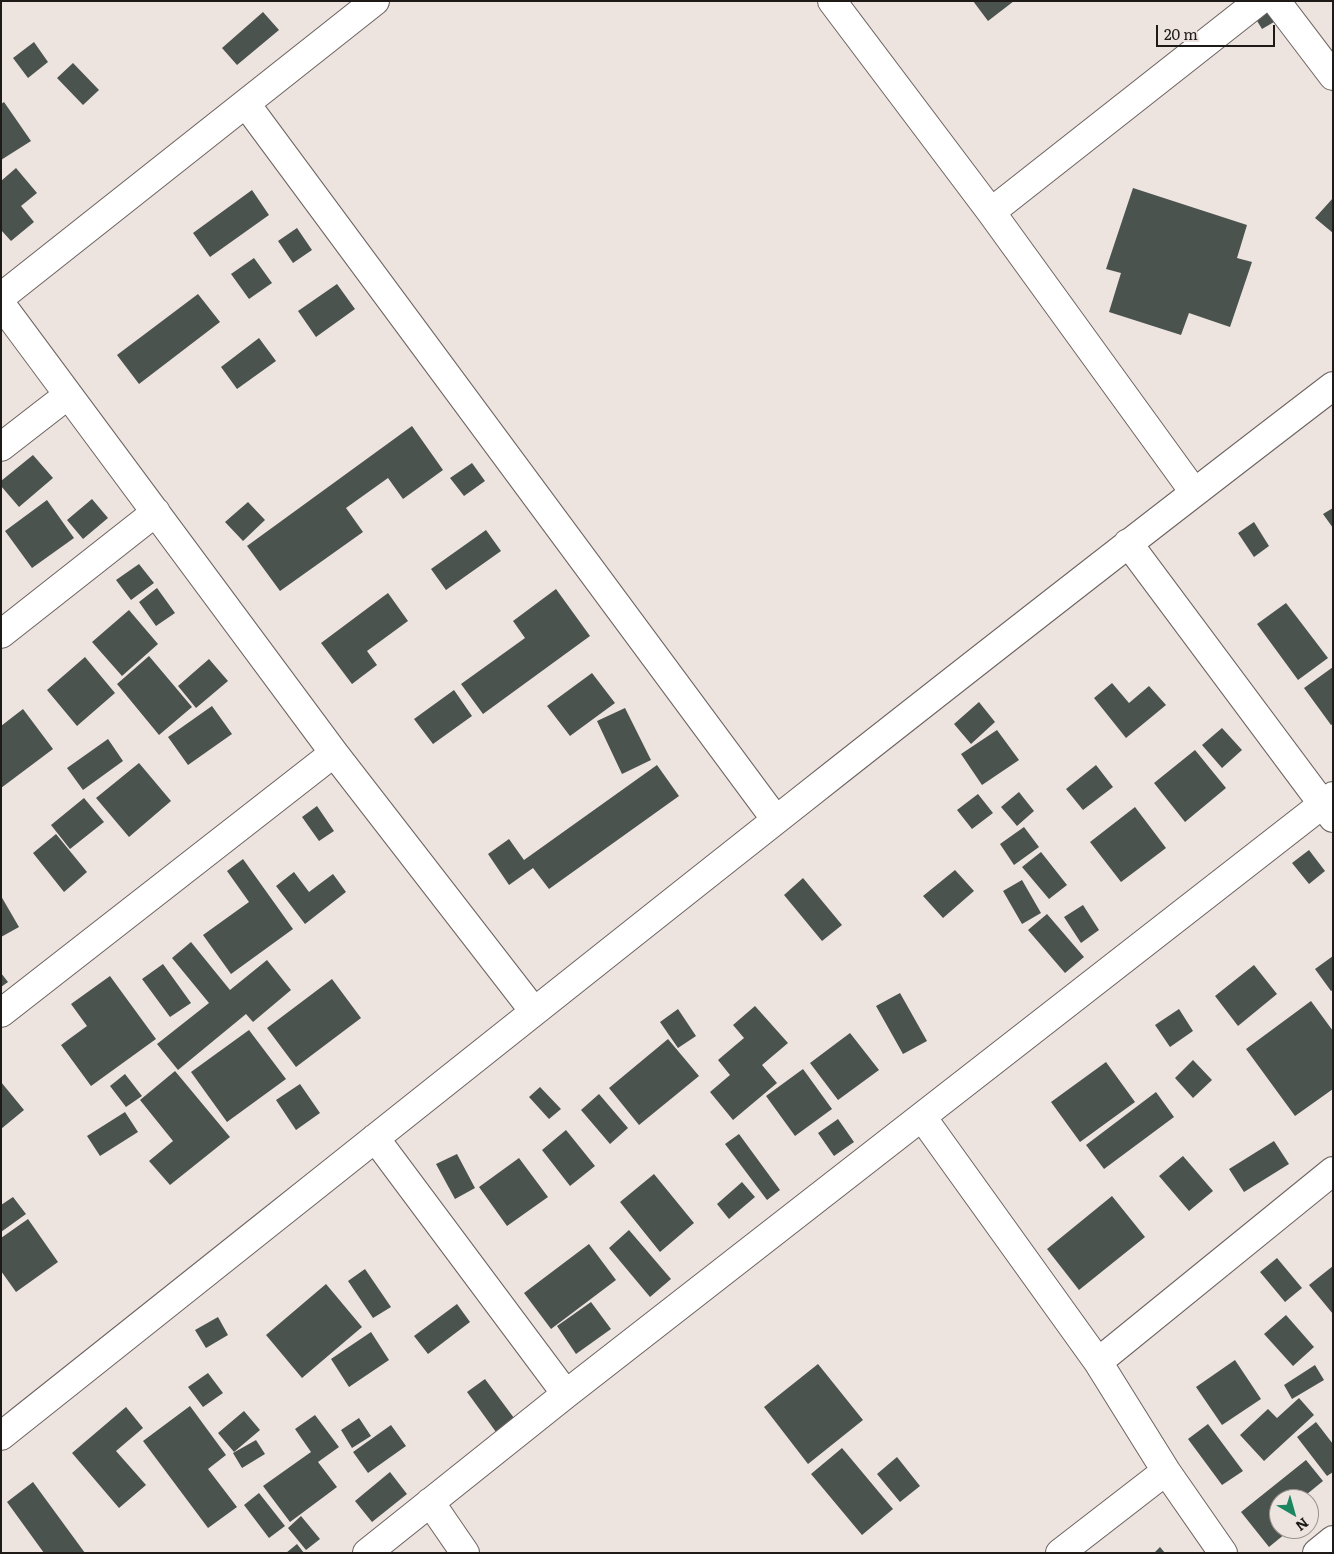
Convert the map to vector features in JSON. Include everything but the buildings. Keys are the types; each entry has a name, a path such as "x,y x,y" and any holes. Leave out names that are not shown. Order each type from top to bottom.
{"street":[{"path":"1,297 375,1"},
{"path":"832,1 991,212 1194,492"},
{"path":"991,212 1259,1"},
{"path":"1276,1 1333,76"},
{"path":"246,104 776,820"},
{"path":"1,304 334,753 533,1010"},
{"path":"1,1436 376,1138 533,1010 1128,543 1333,386"},
{"path":"1,448 68,395"},
{"path":"1,634 156,512"},
{"path":"367,1553 566,1394 922,1117 1329,806 1128,543"},
{"path":"1,1013 334,753"},
{"path":"922,1117 1098,1362 1166,1471 1223,1553"},
{"path":"376,1138 566,1394"},
{"path":"1098,1362 1333,1171"},
{"path":"1060,1553 1166,1471"},
{"path":"430,1502 465,1553"},
{"path":"1317,1553 1333,1540"}]}
